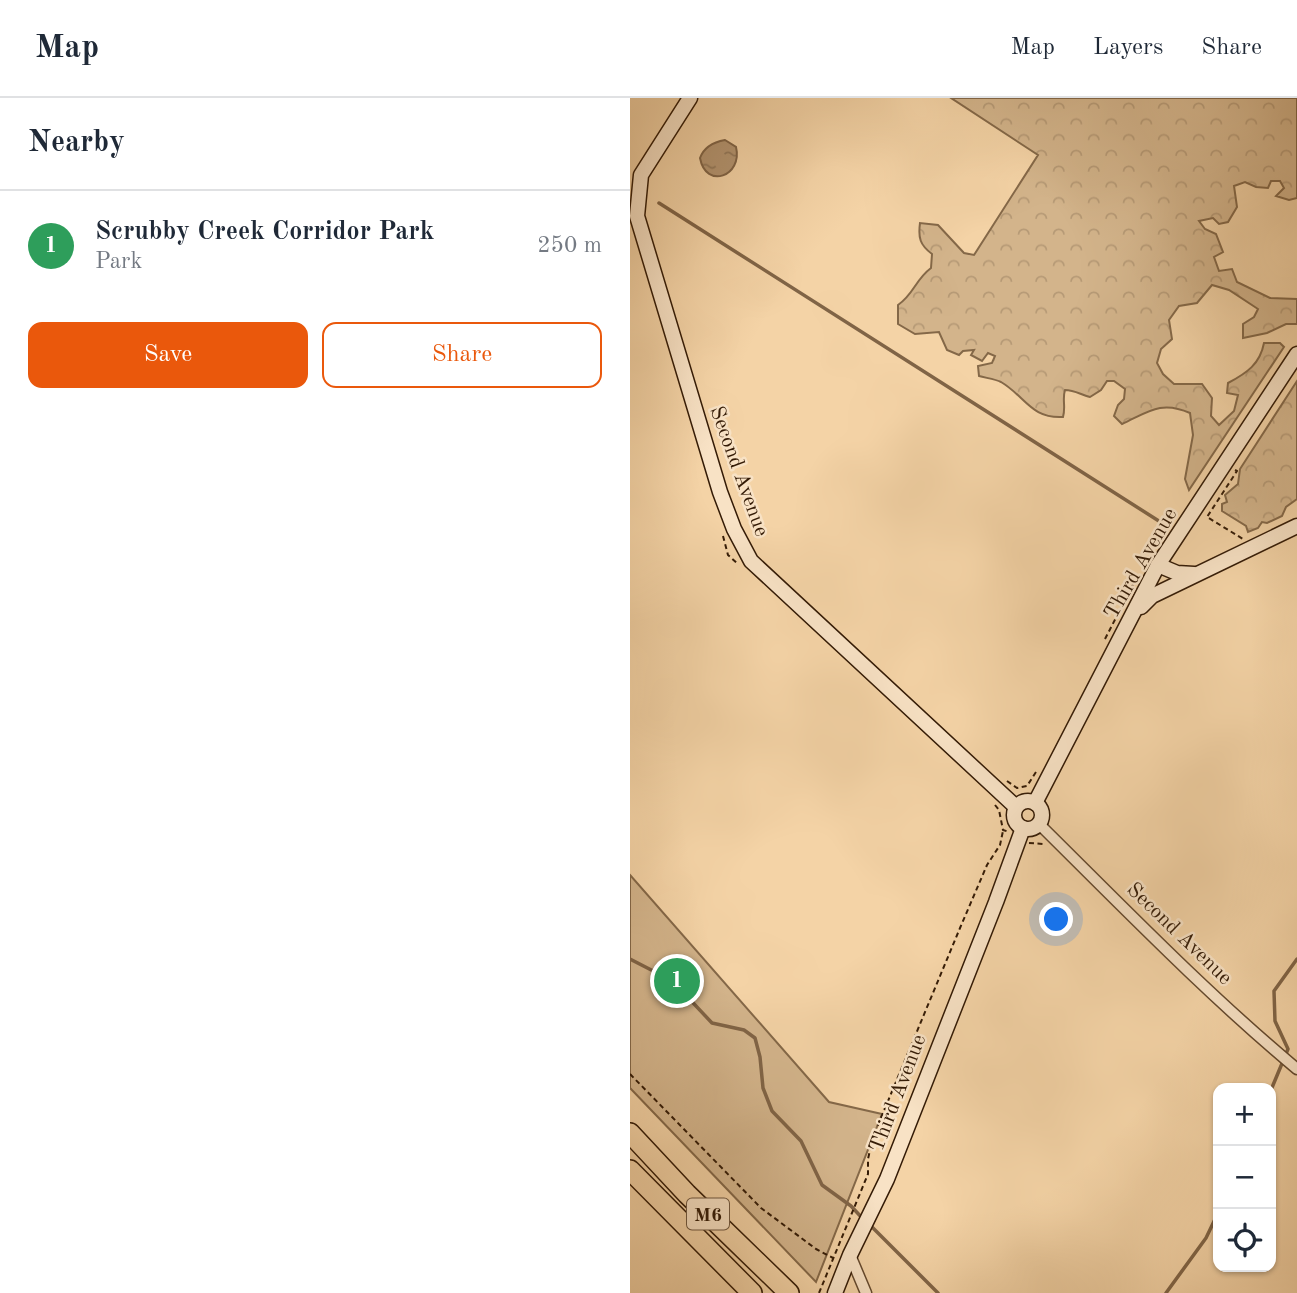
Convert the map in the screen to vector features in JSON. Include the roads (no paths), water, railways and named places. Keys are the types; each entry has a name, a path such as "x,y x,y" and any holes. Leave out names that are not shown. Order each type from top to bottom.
{"highway":[{"name":"M6","path":"630,1133 789,1293"},
{"name":"M6","path":"630,1170 752,1293"}],"street":[{"name":"Second Avenue","path":"690,98 641,175 638,216 720,492 734,529 751,561 1016,807"},
{"name":"Third Avenue","path":"1035,803 1158,565 1297,354"},
{"path":"1134,614 1153,596 1297,526"},
{"path":"1158,565 1177,573 1195,574"},
{"path":"1028,801 1035,803 1042,813 1039,824 1033,828 1023,828 1015,820 1016,807 1028,801"},
{"name":"Second Avenue","path":"1039,824 1175,959 1297,1069"},
{"name":"Third Avenue","path":"836,1292 850,1255 887,1179 1023,828"},
{"path":"850,1255 866,1293"}],"water":[{"path":"725,140 736,147 734,165 723,175 709,174 700,158 710,146"}],"waterway":[{"path":"659,203 1162,523"},
{"path":"630,959 661,975 680,989 712,1023 744,1030 755,1038 763,1088 772,1111 801,1141 822,1185 851,1206 864,1220"},
{"path":"1274,1083 1288,1049 1275,1021 1274,991 1297,959"},
{"path":"1166,1293 1206,1238 1213,1223"},
{"path":"870,1225 938,1293"}],"place":[{"name":"Scrubby Creek Corridor Park","path":"677,981"}]}
